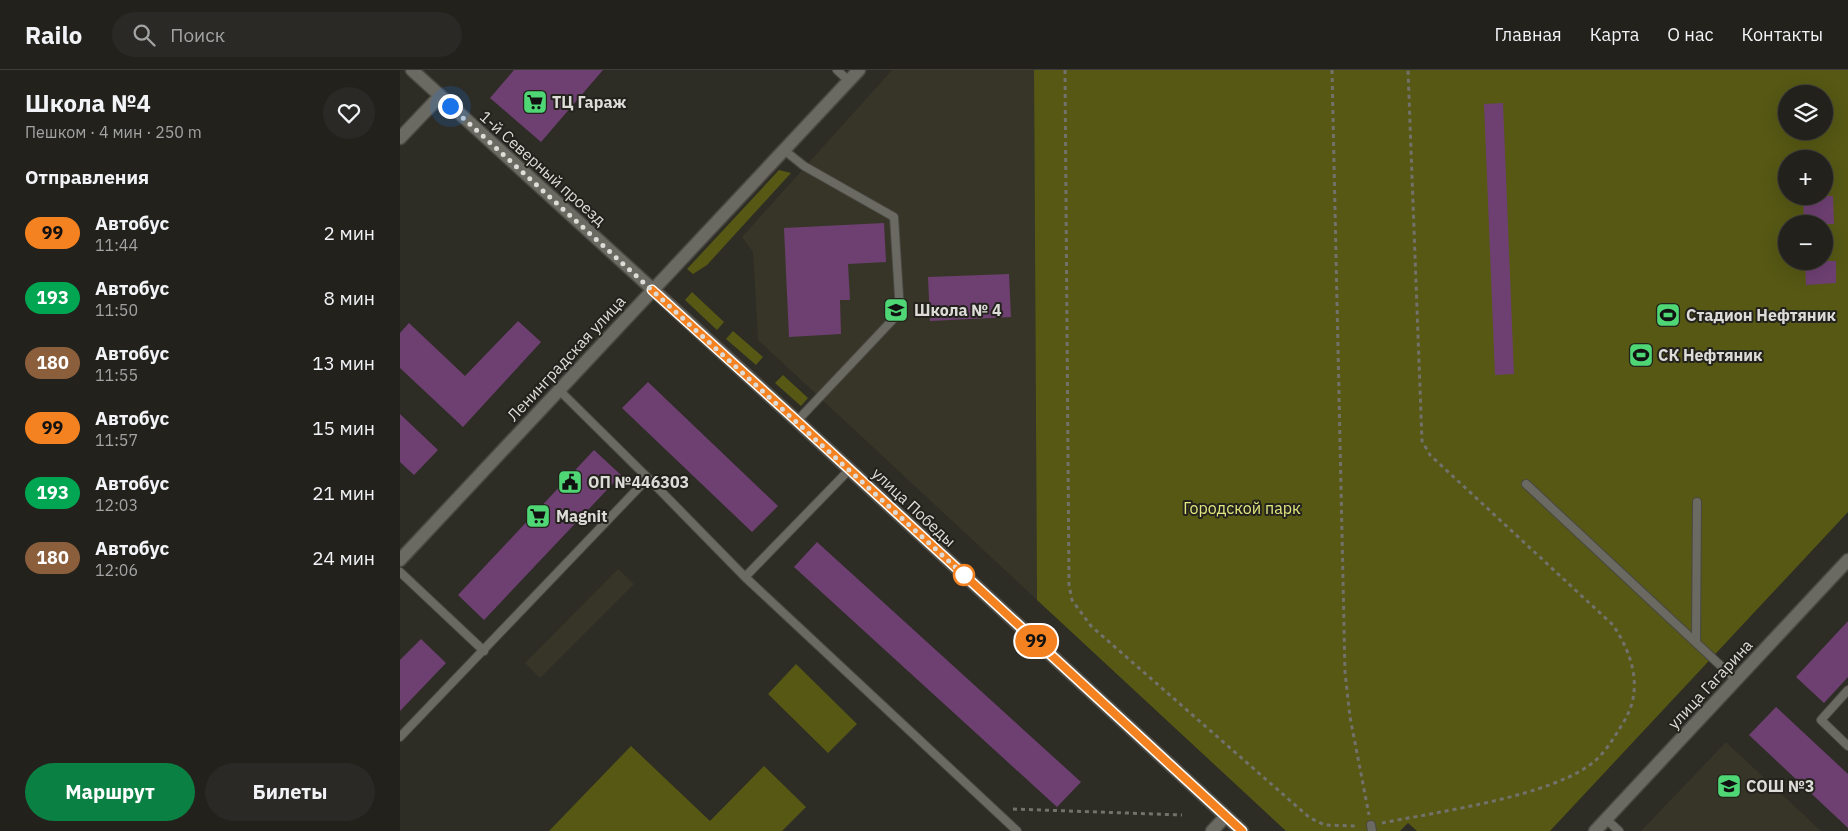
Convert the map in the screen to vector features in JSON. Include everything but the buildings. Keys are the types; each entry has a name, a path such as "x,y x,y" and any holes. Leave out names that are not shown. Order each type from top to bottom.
{"street":[{"name":"1-й Северный проезд","path":"412,70 652,290"},
{"name":"Ленинградская улица","path":"400,560 859,70"},
{"path":"400,138 440,96"},
{"name":"улица Победы","path":"652,290 1242,831"},
{"name":"улица Гагарина","path":"1596,831 1848,560"},
{"path":"1212,831 1226,816"}],"lane":[{"path":"837,70 849,81"},
{"path":"784,150 804,166 894,216 900,312 797,421"},
{"path":"559,390 745,577 1017,831"},
{"path":"745,577 849,470"},
{"path":"400,737 648,478"},
{"path":"1526,484 1736,680"},
{"path":"1696,642 1697,502"},
{"path":"400,572 484,651"},
{"path":"1848,690 1821,720 1848,746"},
{"path":"1606,819 1619,831"}],"path":[{"path":"1065,70 1069,585 1072,600 1091,626 1310,818 1325,825 1371,828 1498,799 1546,785 1573,774 1595,760 1616,734 1632,703 1635,684 1632,660 1626,644 1613,625 1430,455 1422,441 1408,70"},
{"path":"1332,70 1345,672 1350,717 1371,828"},
{"path":"992,808 1182,815"}],"shaded area":[{"name":"Школа № 4","path":"892,70 1034,70 1037,600 758,340 753,252 742,237"},
{"path":"618,569 634,584 540,678 525,663"},
{"name":"СОШ №3","path":"1726,742 1821,831 1641,831"}],"green space":[{"name":"Городской парк","path":"1034,70 1848,70 1848,512 1550,831 1417,831 1408,823 1400,831 1286,831 1037,600"},
{"path":"779,170 791,173 707,265 693,274 687,269"},
{"path":"692,292 724,322 717,330 685,300"},
{"path":"733,331 763,357 756,365 726,339"},
{"path":"783,375 808,398 801,406 775,383"},
{"path":"796,664 857,724 828,753 768,694"},
{"path":"631,746 710,821 764,766 806,807 782,831 549,831"}],"bus line":[{"name":"99","path":"652,290 1242,831"}],"place":[{"name":"ТЦ Гараж","path":"535,102"},
{"name":"Школа № 4","path":"896,310"},
{"name":"Стадион Нефтяник","path":"1668,315"},
{"name":"СК Нефтяник","path":"1641,355"},
{"name":"ОП №446303","path":"570,482"},
{"name":"Magnit","path":"538,516"},
{"name":"СОШ №3","path":"1729,786"}],"route":[{"path":"450,106 964,575"}]}
